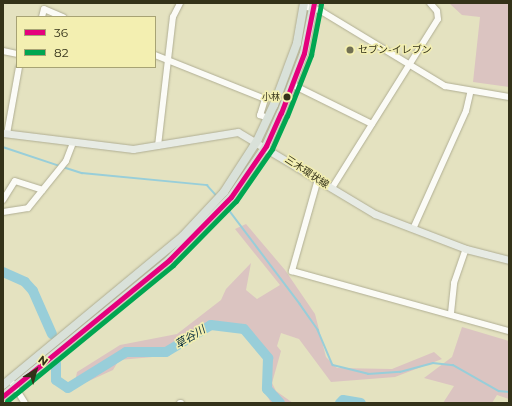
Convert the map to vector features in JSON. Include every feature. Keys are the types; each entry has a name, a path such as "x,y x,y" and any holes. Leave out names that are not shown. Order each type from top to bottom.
{"highway":[{"path":"3,384 183,236 224,192 257,141 268,118 292,60 304,5"},
{"path":"3,396 164,265 211,222 266,146 293,85 314,6"}],"main road":[{"name":"三木環状線","path":"5,134 119,149 158,146 229,131 257,141 266,146 375,214 466,249 509,260"}],"street":[{"path":"158,146 173,17 180,3"},
{"path":"332,188 407,65 438,19 437,11 430,3"},
{"path":"304,5 314,6 407,65 445,86 470,93 509,97"},
{"path":"42,16 44,9 61,16"},
{"path":"3,51 16,54"},
{"path":"156,55 265,100 260,115 268,118"},
{"path":"5,134 20,68"},
{"path":"293,85 372,124"},
{"path":"413,229 466,111 470,93"},
{"path":"3,212 28,208 66,161 73,144"},
{"path":"318,179 292,270 451,313 509,331"},
{"path":"3,200 15,182 43,190"},
{"path":"451,313 454,283 466,249"},
{"path":"10,379 25,403"}],"shaded area":[{"path":"449,3 509,3 509,87 473,82 480,17 462,15"},
{"path":"246,224 285,270 315,314 326,357 337,368 392,369 434,352 442,359 395,377 331,382 299,339 281,333 277,346 281,351 272,383 276,391 293,403 271,403 263,388 270,363 250,331 206,325 192,331 180,348 164,356 119,360 113,370 80,385 75,382 77,372 120,345 177,334 221,300 226,289 251,263 246,290 257,299 280,285 235,229"},
{"path":"462,327 509,341 509,399 497,395 492,403 443,403 454,386 424,378 452,357"}],"waterway":[{"path":"3,147 60,166"},
{"path":"63,167 82,173 207,185 217,196"},
{"path":"226,206 318,330 333,365 368,374 400,372 433,363 453,365 499,391 509,392"},
{"name":"草谷川","path":"3,272 25,282 33,291 52,334"},
{"name":"草谷川","path":"56,363 56,380 68,388 126,352 166,352 211,325 244,329 268,358 267,389 280,403"},
{"name":"草谷川","path":"340,403 343,400 361,403"}],"transit line":[{"name":"36","path":"3,396 169,260 231,197 266,146 281,113 304,53 314,3"},
{"name":"82","path":"7,401 173,265 236,201 272,149 287,116 311,55 321,4"}],"place":[{"name":"セブン-イレブン","path":"350,50"},
{"name":"小林","path":"287,97"}]}
